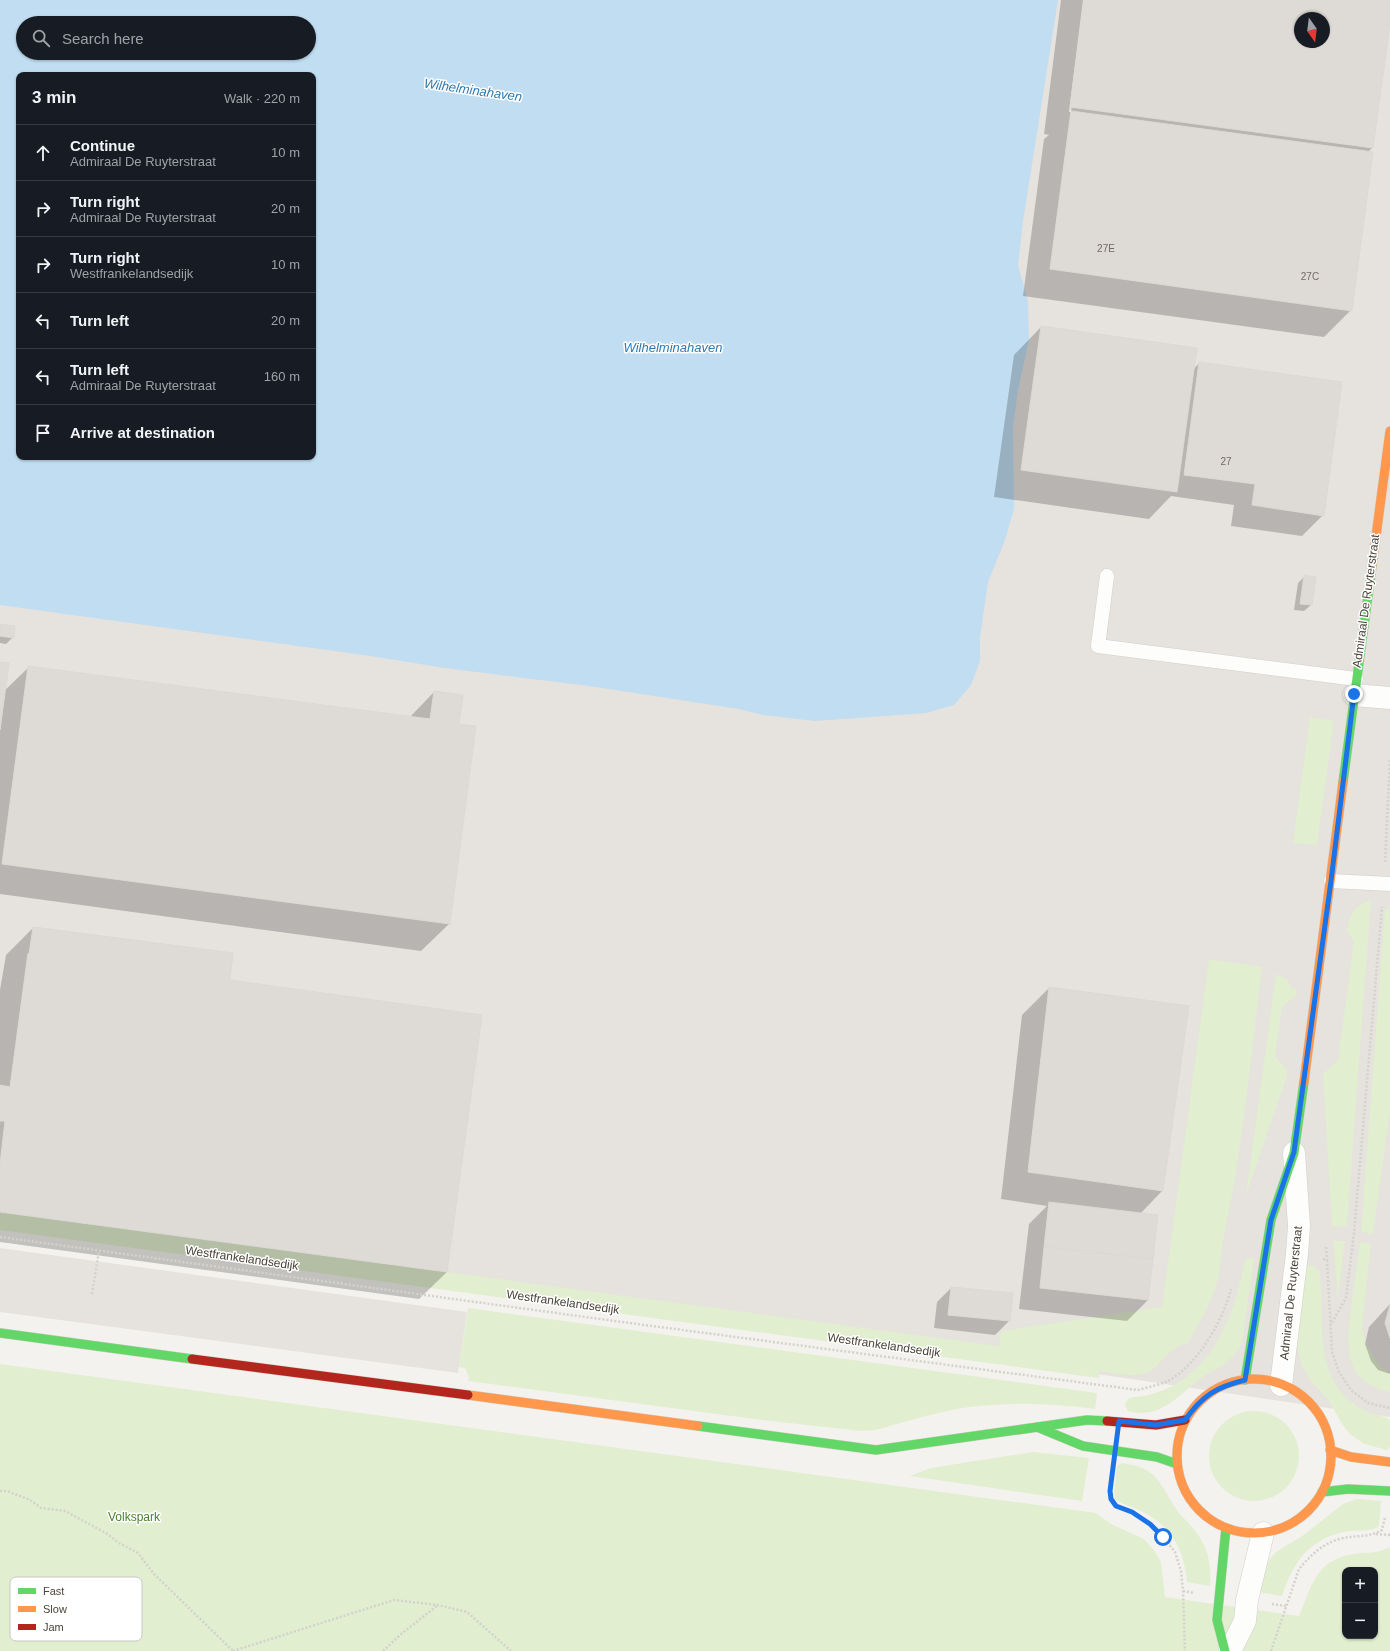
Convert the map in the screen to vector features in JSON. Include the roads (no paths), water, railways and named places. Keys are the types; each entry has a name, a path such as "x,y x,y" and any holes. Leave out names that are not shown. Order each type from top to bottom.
{"street":[{"name":"Admiraal De Ruyterstraat","path":"1245,1380 1271,1220 1294,1152 1390,431"},
{"path":"1355,687 1390,698"},
{"name":"Admiraal De Ruyterstraat","path":"1281,1385 1299,1226 1294,1152"},
{"path":"0,1334 876,1450 1087,1420 1119,1421 1156,1425 1185,1420"},
{"path":"1245,1380 1263,1380 1281,1385 1296,1392 1313,1408 1320,1417 1327,1433 1330,1450 1330,1464 1327,1479 1322,1492 1311,1508 1297,1520 1281,1528 1262,1533 1244,1533 1226,1528 1211,1521 1198,1510 1180,1481 1177,1464 1178,1442 1185,1420 1196,1405 1210,1393 1226,1384 1245,1380"},
{"path":"1037,1427 1083,1446 1115,1452 1157,1457 1177,1464"},
{"path":"1330,1450 1351,1457 1390,1462"},
{"path":"1322,1492 1348,1489 1390,1491"},
{"path":"1225,1651 1217,1620 1226,1528"},
{"path":"1230,1651 1244,1621 1247,1600 1262,1533"}],"lane":[{"path":"1107,576 1098,646 1355,687"},
{"path":"1331,881 1387,884"}],"water":[{"name":"Wilhelminahaven","path":"0,0 1058,0 1023,221 1018,265 1028,302 1029,340 1018,390 1013,427 1014,509 1005,540 988,582 980,637 980,661 971,685 954,705 926,713 815,721 763,715 739,709 589,686 445,668 364,655 0,605"}],"park label":[{"name":"Volkspark","path":"134,1517"}]}
